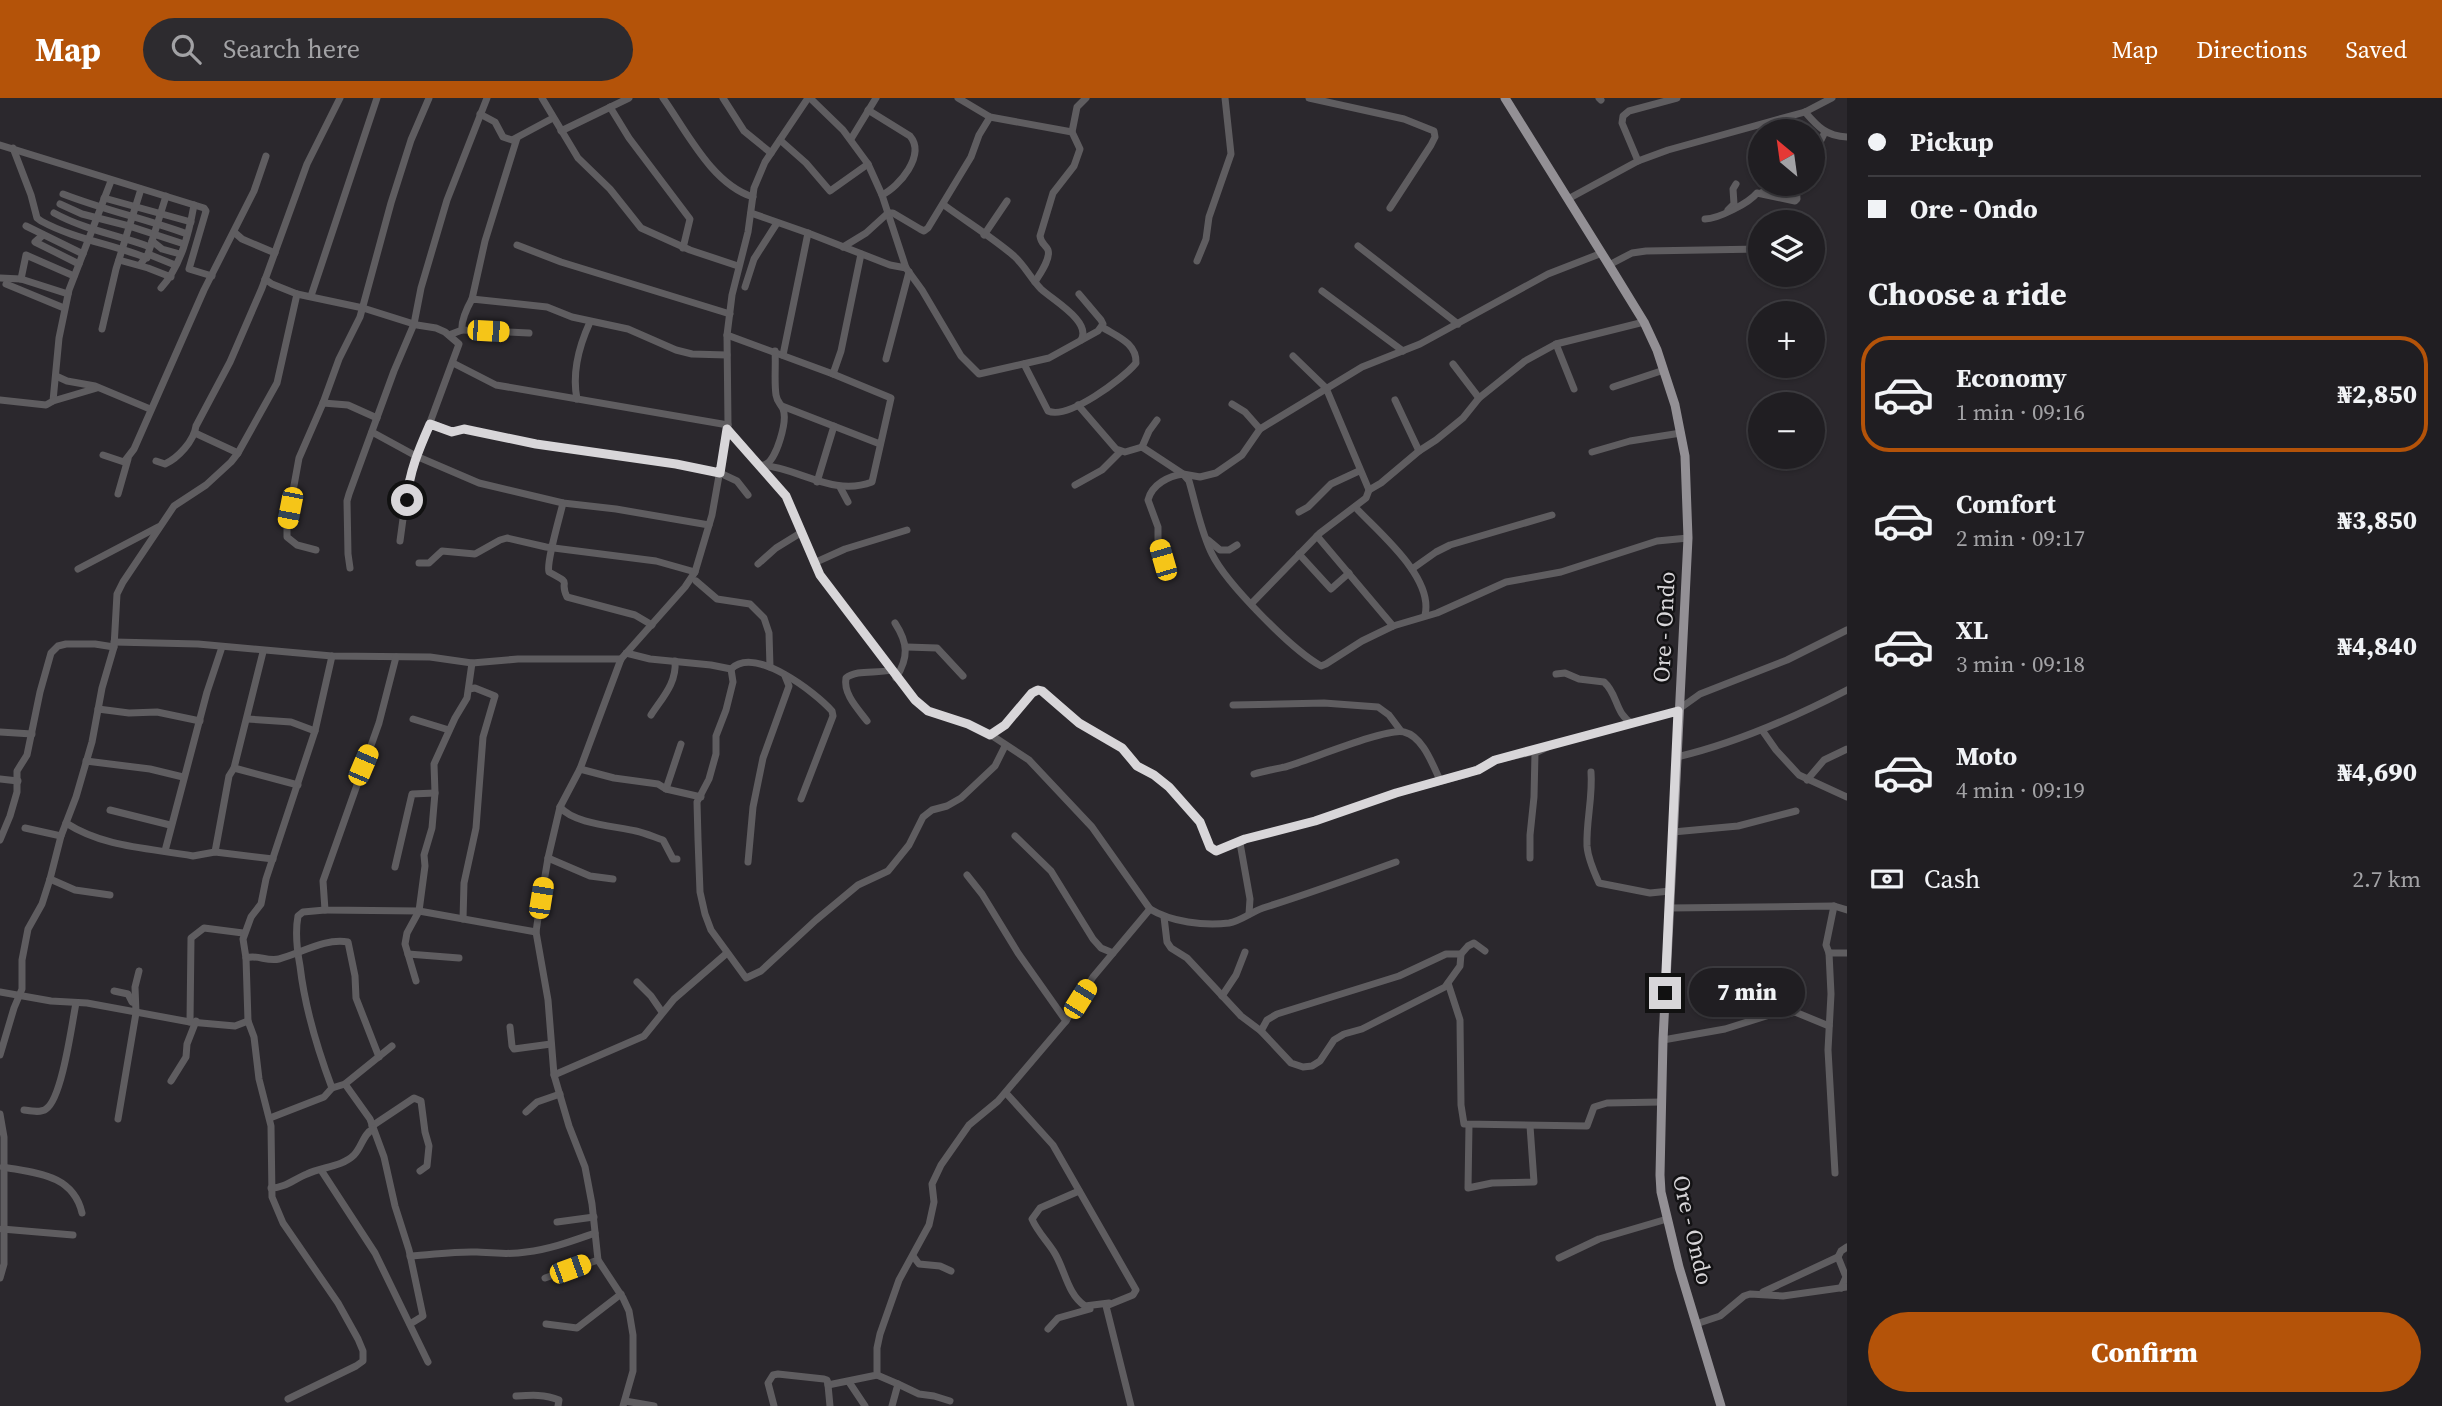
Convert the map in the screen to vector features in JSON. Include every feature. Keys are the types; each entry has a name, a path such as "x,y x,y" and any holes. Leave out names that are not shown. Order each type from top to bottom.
{"main road":[{"name":"Ore - Ondo","path":"1505,98 1644,322 1664,370 1681,433 1688,488 1688,538 1663,1040 1661,1184 1667,1219 1721,1406"}],"street":[{"path":"156,461 164,464 178,456 195,433 202,412 230,362 265,279 307,164 340,98"},
{"path":"311,296 377,98"},
{"path":"316,550 297,545 287,537 299,458 334,370 363,308 391,203 411,141 429,98"},
{"path":"350,568 347,501 397,361 414,324 421,288 447,200 487,98"},
{"path":"542,98 578,158 610,189 634,221 646,232 683,248 738,266"},
{"path":"561,131 629,98"},
{"path":"663,98 711,168 730,187 753,197"},
{"path":"723,98 744,131 771,153"},
{"path":"654,1406 624,1403 633,1371 633,1335 629,1311 598,1260 585,1167 554,1075 548,1000 536,932 548,858 560,807 580,769 624,656 695,572 709,525 728,427 727,335 738,266 758,176 809,98 834,119 868,164 882,195 907,270 961,356 979,374 1049,358 1102,327"},
{"path":"851,139 876,98"},
{"path":"958,98 990,117 1072,132"},
{"path":"1035,282 1049,255 1048,249 1040,242 1040,236 1053,193 1074,166 1080,149 1072,132 1077,107 1086,98"},
{"path":"1197,261 1231,154 1225,98"},
{"path":"1309,98 1404,118 1434,131 1435,137 1431,145 1390,208"},
{"path":"1638,161 1622,123 1623,116 1629,111 1677,98"},
{"path":"1568,199 1638,161 1668,150 1805,112 1832,98"},
{"path":"610,107 629,138 690,219 683,248"},
{"path":"869,110 915,142 916,149 906,172 899,183 882,195"},
{"path":"1805,112 1812,119"},
{"path":"480,114 495,122 506,139 517,138 553,118"},
{"path":"888,212 925,231 944,205 990,117"},
{"path":"1825,132 1847,137"},
{"path":"462,330 461,323 472,299 485,241 517,138"},
{"path":"780,140 800,157 830,191 868,164"},
{"path":"0,145 64,163 206,211 189,269 212,276"},
{"path":"13,148 37,218 60,230 123,249 184,244"},
{"path":"118,494 128,458 254,191 266,156"},
{"path":"53,401 64,308 111,181"},
{"path":"1728,211 1734,204 1733,189 1736,184"},
{"path":"102,329 119,260 141,189"},
{"path":"63,194 187,234"},
{"path":"144,267 166,196"},
{"path":"1705,219 1712,219 1754,196"},
{"path":"1774,196 1795,201 1797,196"},
{"path":"104,198 191,222"},
{"path":"984,234 1007,201"},
{"path":"60,204 82,214 129,226 150,247 175,265"},
{"path":"161,288 171,277 184,244 194,205"},
{"path":"944,205 1015,257 1035,282 1078,321 1084,329 1080,341"},
{"path":"843,247 866,233 888,212"},
{"path":"54,213 92,230 180,254"},
{"path":"751,213 907,270"},
{"path":"745,287 754,259 777,223"},
{"path":"26,226 83,254"},
{"path":"234,232 242,239 275,253"},
{"path":"783,355 808,233"},
{"path":"43,235 35,243 79,264"},
{"path":"517,245 561,262 730,314"},
{"path":"1358,246 1458,324"},
{"path":"1609,265 1632,253 1646,251 1748,249"},
{"path":"1163,560 1158,527 1149,499 1150,493 1166,480 1183,474 1200,478 1216,473 1233,463 1260,429 1362,367 1403,351 1458,324 1548,274 1602,253"},
{"path":"833,374 841,351 861,254"},
{"path":"21,279 26,256 74,276"},
{"path":"119,260 171,277"},
{"path":"886,359 907,270"},
{"path":"3,281 21,279 68,294"},
{"path":"265,279 297,294 436,328 459,344 408,482 400,541"},
{"path":"3,281 64,308"},
{"path":"1322,291 1403,351"},
{"path":"1,1051 24,980 22,960 28,929 42,904 86,761 114,645 117,594 177,502 206,485 238,453 277,383 297,294"},
{"path":"1024,365 1048,411 1057,413 1079,405 1109,388 1136,363 1135,352 1129,344 1102,327 1101,320 1079,294"},
{"path":"472,299 547,307 590,322 628,329 676,350 727,355"},
{"path":"577,399 575,376 578,357 590,322"},
{"path":"1368,490 1381,483 1462,418 1479,398 1525,361 1556,344 1644,322"},
{"path":"449,335 462,330 528,333"},
{"path":"727,335 889,396 872,482 840,487 817,482 776,466 760,465"},
{"path":"1556,344 1574,389"},
{"path":"760,465 771,462 775,455 784,418 782,406 775,393 775,351"},
{"path":"1252,603 1317,536 1366,498 1368,490 1340,416 1326,388 1293,356"},
{"path":"453,363 496,384 728,427 786,496 814,562 894,674 923,708 990,735 1028,760 1092,827 1150,909 1164,917 1230,923 1396,862"},
{"path":"1453,363 1479,398"},
{"path":"1613,387 1664,370"},
{"path":"56,376 123,396 150,409"},
{"path":"0,400 46,405 97,388"},
{"path":"1395,400 1419,451"},
{"path":"323,403 348,405 377,418"},
{"path":"1232,404 1245,412 1260,429"},
{"path":"1079,405 1105,440 1120,452"},
{"path":"782,406 880,444"},
{"path":"1142,447 1157,421"},
{"path":"430,424 452,432 464,429 536,444 720,473 737,481 748,495"},
{"path":"817,482 834,426"},
{"path":"372,432 416,456 479,483 562,503 709,525"},
{"path":"195,433 238,453"},
{"path":"1592,452 1630,441 1681,433"},
{"path":"1075,485 1102,470 1120,452 1142,447 1183,474 1188,478 1212,554 1238,592 1282,635 1321,666 1393,626 1437,613 1506,582 1561,572 1657,541 1688,538"},
{"path":"103,455 124,462 128,458"},
{"path":"1299,512 1308,507 1331,484 1359,471"},
{"path":"1192,491 1200,478"},
{"path":"840,487 848,502"},
{"path":"562,503 547,569 562,578 567,597 635,615 652,625"},
{"path":"1355,507 1412,569 1423,587 1426,599 1425,615"},
{"path":"1412,569 1450,545 1552,515"},
{"path":"78,569 162,525"},
{"path":"814,562 845,549 907,530"},
{"path":"758,565 776,548 802,532"},
{"path":"1317,536 1393,626"},
{"path":"1206,537 1220,550 1229,550 1237,545"},
{"path":"419,563 434,561 442,551 475,554 483,552 507,538 553,548 656,561 695,572"},
{"path":"1299,554 1331,589 1349,573"},
{"path":"696,581 717,599 750,604 764,618 769,633 770,667"},
{"path":"867,721 849,695 845,685 846,678 853,673 894,674 903,667 907,647 895,623"},
{"path":"990,735 1005,725 1032,693 1042,691 1079,723 1122,748 1137,766 1169,787 1200,822 1213,850 1216,851 1245,839 1315,821 1396,793 1478,770 1495,760 1537,751 1678,710 1700,694 1787,660 1847,630"},
{"path":"0,837 10,816 18,781 17,771 27,755 40,692 54,649 66,644 198,644 263,652 430,657 472,663 624,656 731,669"},
{"path":"165,851 206,692 222,647"},
{"path":"907,647 937,648 963,676"},
{"path":"215,852 229,776 234,768 263,652"},
{"path":"288,1399 363,1362 364,1355 338,1303 283,1223 274,1205 271,1188 270,1118 259,1079 254,1037 248,1021 243,933 261,904 315,731 332,656"},
{"path":"325,910 323,881 381,717 396,657"},
{"path":"651,715 674,681 675,662"},
{"path":"416,981 405,944 407,933 419,911 424,855 432,828 435,760 465,702 472,663"},
{"path":"731,669 735,665 744,664 770,667 804,685 832,711 833,716 801,799"},
{"path":"731,669 734,674 716,736 716,754 697,802 700,892 711,930 746,978 761,971 858,885 888,871 909,845 927,813 954,803 967,793 995,766 1004,746"},
{"path":"1556,674 1604,682 1614,693 1622,715 1633,723"},
{"path":"748,862 756,791 763,758 789,686 785,675"},
{"path":"463,919 464,883 475,828 483,737 495,696 475,688 469,689"},
{"path":"1677,757 1723,745 1762,730 1847,690"},
{"path":"1233,705 1324,703 1378,707 1389,715 1401,731 1415,739 1426,751 1439,778 1445,780"},
{"path":"98,709 129,713 157,712 200,721"},
{"path":"247,719 291,722 315,731"},
{"path":"413,719 449,730"},
{"path":"1762,730 1787,764 1807,780 1847,797"},
{"path":"1254,774 1401,731"},
{"path":"0,732 32,734"},
{"path":"666,789 681,744"},
{"path":"1807,780 1824,760 1847,748"},
{"path":"1530,858 1534,756 1537,751"},
{"path":"86,761 150,769 183,777"},
{"path":"234,768 298,785"},
{"path":"580,769 614,778 657,784 666,789 701,797"},
{"path":"1591,772 1587,846 1591,867 1599,883 1650,893 1670,891"},
{"path":"0,779 18,781"},
{"path":"395,867 412,794 435,793"},
{"path":"560,807 583,820 663,840 673,859 677,859"},
{"path":"110,810 170,825"},
{"path":"1673,832 1738,826 1796,811"},
{"path":"66,823 91,836 132,848 193,856 215,852 274,859"},
{"path":"25,828 61,836"},
{"path":"1015,836 1051,871 1093,939 1101,948 1113,953"},
{"path":"1240,843 1250,898 1249,914"},
{"path":"548,858 590,876 612,879"},
{"path":"967,874 1066,1021"},
{"path":"50,880 75,890 110,895"},
{"path":"1670,908 1834,906 1847,910"},
{"path":"1834,906 1826,945 1829,953 1828,1049 1835,1173"},
{"path":"877,1375 880,1334 891,1300 929,1225 934,1202 932,1184 941,1165 970,1125 1006,1093 1066,1021 1093,978 1150,909"},
{"path":"332,1088 304,999 298,952 298,916 303,912 419,911 536,932"},
{"path":"1164,917 1167,942 1171,947 1187,958 1241,1016 1261,1031 1294,1066 1312,1066 1339,1037 1362,1029 1444,987 1460,966 1461,954 1468,946 1474,943 1485,951"},
{"path":"171,1081 186,1057 192,1022 191,938 204,928 243,933"},
{"path":"246,958 252,956 276,960 334,941 348,942 355,976 356,998 379,1057"},
{"path":"1222,996 1236,975 1245,952"},
{"path":"554,1075 644,1036 674,999 727,953"},
{"path":"1829,953 1847,953"},
{"path":"408,954 458,958"},
{"path":"1261,1031 1267,1020 1277,1014 1399,976 1446,954 1461,954"},
{"path":"118,1119 136,1013 135,987 139,971"},
{"path":"637,982 652,996 662,1012"},
{"path":"1448,983 1458,1010 1464,1124 1587,1126 1594,1107 1607,1103 1661,1102"},
{"path":"114,990 130,996 136,1013"},
{"path":"0,992 192,1022 235,1026 248,1021"},
{"path":"24,1110 44,1111 58,1090 76,1003"},
{"path":"1663,1040 1725,1029 1779,1012 1795,1012 1829,1026"},
{"path":"510,1027 514,1049 551,1044"},
{"path":"270,1118 324,1097 332,1088 345,1084 392,1046"},
{"path":"345,1084 364,1108 384,1157 423,1316 410,1324"},
{"path":"1006,1093 1053,1145 1136,1290 1133,1295 1058,1318 1048,1329"},
{"path":"526,1112 537,1102 560,1094"},
{"path":"271,1188 285,1186 310,1172 353,1156 366,1133 414,1098 421,1101 429,1146 427,1166 420,1171"},
{"path":"0,1114 4,1137 4,1264 0,1278"},
{"path":"1469,1125 1468,1188 1492,1183 1534,1182 1530,1126"},
{"path":"3,1167 30,1170 71,1188 80,1202 82,1213"},
{"path":"321,1170 375,1253 428,1362"},
{"path":"1079,1191 1040,1208 1032,1219 1035,1228 1056,1255 1077,1301 1085,1306 1107,1304"},
{"path":"556,1222 594,1217"},
{"path":"1559,1258 1599,1239 1667,1219"},
{"path":"2,1229 73,1235"},
{"path":"410,1256 528,1252 563,1245 596,1233"},
{"path":"1759,1294 1838,1258 1841,1251 1847,1247"},
{"path":"913,1255 919,1264 940,1266 951,1271"},
{"path":"1696,1324 1720,1316 1744,1296 1783,1296 1844,1288 1846,1277 1838,1258"},
{"path":"545,1279 598,1260"},
{"path":"546,1324 577,1328 621,1294"},
{"path":"1107,1304 1131,1406"},
{"path":"774,1406 768,1383 773,1375 778,1374 827,1380 830,1406"},
{"path":"828,1385 877,1375 919,1394 950,1401"},
{"path":"849,1382 865,1406"},
{"path":"892,1406 898,1384"},
{"path":"516,1396 539,1395 553,1398 559,1401 558,1406"}],"route":[{"path":"407,500 408,482 430,424 452,432 464,429 536,444 720,473 727,429 786,496 820,575 896,678 923,708 990,735 1005,725 1035,690 1042,691 1079,723 1122,748 1137,766 1169,787 1200,822 1210,847 1216,851 1245,839 1315,821 1396,793 1478,770 1495,760 1537,751 1678,711 1665,993"}]}
